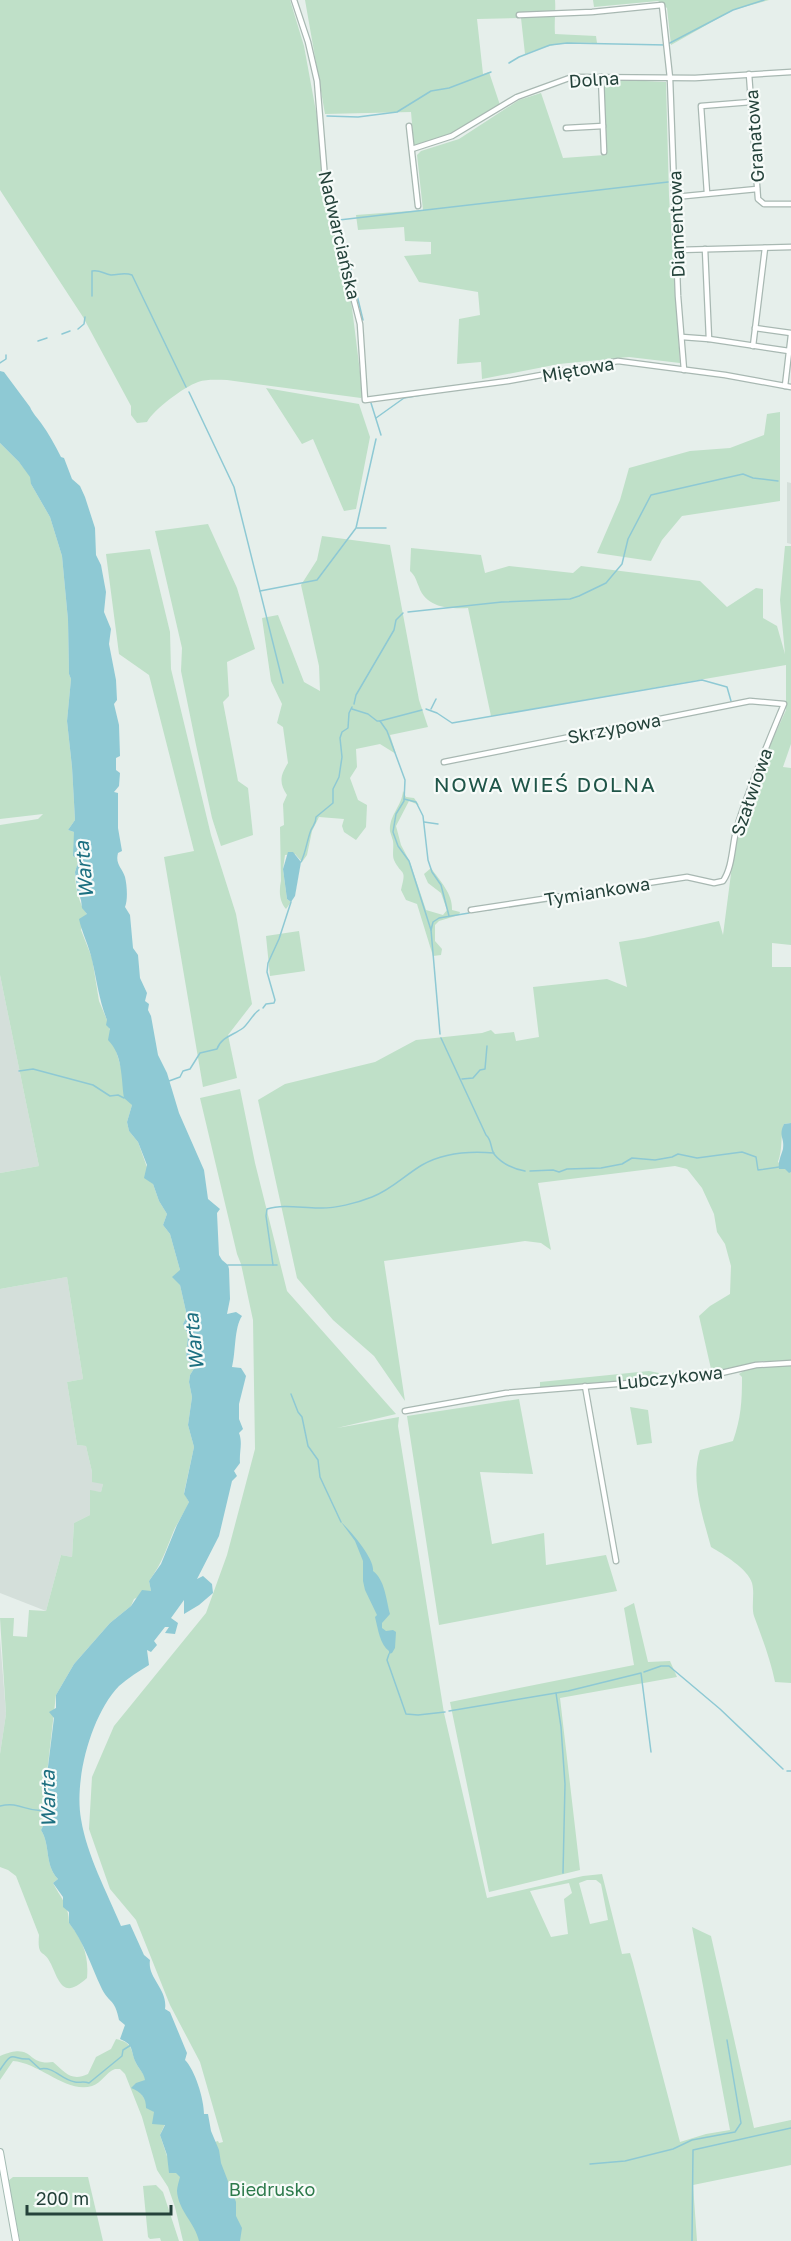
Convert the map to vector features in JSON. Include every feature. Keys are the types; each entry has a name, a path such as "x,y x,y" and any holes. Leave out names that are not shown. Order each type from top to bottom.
{"main road":[{"path":"0,2152 16,2241"}],"street":[{"name":"Nadwarciańska","path":"294,0 308,42 316,81 326,191 360,324 365,400"},
{"name":"Diamentowa","path":"519,15 592,12 662,5 670,78 684,370"},
{"name":"Dolna","path":"412,149 453,136 518,97 572,77 670,78 791,72"},
{"name":"Granatowa","path":"749,74 758,199 764,204 791,204"},
{"path":"601,77 604,152"},
{"path":"707,193 701,106 751,102"},
{"path":"409,126 418,206"},
{"path":"566,128 603,126"},
{"path":"675,197 757,189"},
{"path":"677,250 791,247"},
{"path":"753,346 765,248"},
{"path":"705,249 709,339"},
{"path":"755,328 791,334 784,386"},
{"path":"682,338 709,339 789,351"},
{"name":"Miętowa","path":"365,400 508,381 618,362 791,387"},
{"name":"Skrzypowa","path":"444,762 750,701 784,704"},
{"name":"Szałwiowa","path":"723,881 752,781 784,704"},
{"name":"Tymiankowa","path":"471,910 687,877 714,882 723,881"},
{"name":"Lubczykowa","path":"405,1411 506,1393 704,1377 756,1365 791,1363"},
{"path":"585,1386 616,1562"}],"shaded area":[{"path":"787,482 791,483 791,544 787,543"},
{"path":"0,975 39,1166 0,1173"},
{"path":"67,1277 83,1379 67,1382 77,1445 86,1446 92,1472 103,1484 101,1492 90,1491 90,1515 74,1523 72,1557 61,1555 46,1611 0,1593 0,1289"},
{"path":"0,1638 6,1714 0,1754"}],"green space":[{"path":"0,0 290,0 304,46 352,308 363,396 361,398 227,380 205,380 178,393 156,411 147,422 137,423 131,415 131,406 83,317 0,190"},
{"path":"305,0 555,0 555,34 596,36 597,43 560,44 525,54 521,18 477,19 483,74 489,72 500,105 449,135 414,146 411,112 325,114"},
{"path":"593,0 769,0 733,10 671,45 667,8 658,1 594,7"},
{"path":"603,79 666,82 669,196 680,363 629,357 559,364 482,379 481,362 457,364 459,319 480,315 478,292 419,282 404,256 431,254 431,242 405,241 404,227 358,230 356,215 423,210 417,155 421,151 459,139 519,100 541,93 563,158 605,155"},
{"path":"266,388 359,404 370,437 356,509 344,511 313,439 302,444"},
{"path":"780,412 780,501 682,516 662,540 651,561 597,553 620,500 629,468 690,451 730,448 764,435 767,414"},
{"path":"0,443 31,477 31,484 50,517 62,556 71,679 67,721 75,820 68,830 74,832 79,860 75,872 76,884 80,901 87,914 81,930 92,958 99,1001 107,1020 132,1105 127,1122 129,1131 138,1142 159,1201 167,1214 163,1225 170,1234 180,1270 180,1285 187,1316 183,1324 188,1335 186,1359 195,1367 189,1382 192,1397 188,1425 194,1447 184,1493 189,1502 149,1581 151,1591 134,1599 131,1606 110,1623 74,1664 56,1695 44,1799 45,1822 41,1830 51,1867 58,1879 53,1883 66,1906 69,1923 78,1936 86,1955 87,1978 68,1988 60,1983 48,1959 40,1951 39,1935 16,1876 0,1867 0,1754 6,1714 0,1618 14,1618 13,1636 27,1637 29,1610 46,1611 61,1555 72,1557 74,1523 90,1515 90,1490 101,1492 103,1484 92,1482 86,1446 77,1445 67,1382 83,1379 67,1277 0,1289 0,1173 39,1166 0,975 0,825 38,819 43,814 0,819"},
{"path":"208,524 237,588 255,649 227,662 229,696 223,702 238,781 248,788 253,835 221,846 212,818 196,745 181,671 182,648 155,531"},
{"path":"322,536 390,545 419,700 428,727 390,735 396,754 380,744 356,749 357,767 350,778 358,800 367,805 366,827 356,840 344,832 342,826 344,819 319,817 312,831 307,855 302,862 295,854 285,855 283,869 287,899 291,902 286,909 280,895 280,827 284,825 283,804 287,795 282,779 288,763 283,727 277,723 282,704 271,681 262,618 278,615 304,682 320,691 319,666 301,585 317,560"},
{"path":"785,546 791,546 791,744 783,767 791,768 791,945 772,943 772,967 791,967 791,1123 784,1124 778,1162 791,1172 791,1361 762,1361 703,1375 674,1376 671,1374 711,1369 699,1316 730,1294 731,1266 725,1244 717,1232 714,1214 702,1188 687,1169 675,1166 538,1183 551,1250 541,1243 525,1241 384,1261 405,1401 374,1356 333,1320 297,1278 258,1100 285,1084 375,1062 416,1040 491,1030 495,1034 514,1032 516,1041 539,1037 533,987 607,979 627,987 619,942 719,921 723,935 735,843 756,776 786,710 786,665 491,716 468,608 439,606 422,594 410,571 411,548 481,555 485,573 509,566 573,573 581,566 700,581 727,607 756,588 763,589 763,618 777,626 785,654 780,600"},
{"path":"150,549 170,632 171,669 211,835 236,914 252,1004 228,1035 237,1078 203,1087 164,857 194,851 149,675 119,654 106,554"},
{"path":"403,791 406,797 414,798 419,805 409,801 396,826 426,910 443,915 447,910 441,893 428,883 424,874 431,868 448,893 452,910 460,912 459,915 439,921 435,925 435,941 442,949 441,955 433,956 417,904 406,900 401,890 404,875 393,858 390,825"},
{"path":"299,931 305,971 270,976 266,936"},
{"name":"Biedrusko","path":"240,1089 255,1163 287,1291 396,1414 337,1428 399,1417 398,1426 444,1713 487,1898 583,1876 602,1874 622,1954 630,1953 633,1963 680,2142 730,2130 692,1927 711,1936 754,2128 791,2120 791,2165 693,2185 697,2241 183,2241 168,2187 157,2170 142,2117 125,2074 120,2069 112,2070 95,2085 83,2087 73,2086 33,2067 13,2061 0,2080 0,2056 19,2051 25,2052 38,2061 53,2062 73,2076 88,2074 96,2057 111,2049 116,2039 129,2045 146,2080 142,2082 140,2092 154,2112 154,2117 165,2124 160,2135 167,2156 218,2141 223,2142 200,2062 170,2005 136,1920 110,1889 89,1829 92,1777 114,1726 206,1613 227,1555 255,1449 253,1320 200,1098","holes":["596,1880 601,1884 608,1920 590,1924 579,1883","569,1883 572,1893 564,1899 568,1934 551,1937 530,1891"]},
{"path":"791,1364 791,1683 775,1682 754,1616 753,1587 750,1578 734,1562 711,1547 701,1511 696,1474 700,1450 733,1441 741,1402 742,1377 739,1374 757,1367"},
{"path":"649,1371 659,1373 658,1377 540,1388 540,1382"},
{"path":"519,1399 533,1474 480,1472 492,1544 544,1533 546,1565 606,1555 617,1591 439,1625 407,1416"},
{"path":"630,1407 648,1410 652,1443 637,1445"},
{"path":"634,1603 648,1662 670,1661 677,1677 560,1698 580,1870 489,1892 450,1702 634,1665 624,1608"},
{"path":"13,2177 88,2177 103,2241 20,2241 8,2181"},
{"path":"156,2185 163,2192 179,2241 161,2241 160,2238 150,2239 148,2237 143,2186"}],"water":[{"name":"Warta","path":"0,371 4,372 30,407 61,457 64,458 72,479 80,486 85,497 95,528 96,555 101,565 106,592 104,612 111,629 109,644 116,680 117,700 114,704 119,725 120,756 116,758 116,770 120,773 119,786 114,792 118,793 118,828 122,851 118,853 117,860 126,880 125,907 130,915 133,948 138,955 140,978 147,993 145,1001 149,1004 148,1010 158,1055 167,1073 179,1113 204,1170 208,1199 220,1209 217,1213 219,1255 229,1269 230,1299 227,1314 236,1312 242,1316 239,1321 232,1367 241,1368 246,1376 239,1404 239,1419 243,1429 239,1433 240,1463 234,1471 237,1476 232,1481 219,1536 197,1579 203,1576 212,1584 213,1593 184,1614 184,1600 171,1618 178,1623 175,1634 165,1633 169,1627 165,1627 154,1641 157,1645 151,1652 147,1650 149,1665 122,1683 109,1698 100,1714 87,1749 79,1803 84,1833 98,1874 121,1926 130,1924 144,1955 150,1960 152,1972 164,1995 165,2009 170,2012 187,2053 185,2060 198,2085 204,2114 208,2114 221,2163 236,2202 236,2216 242,2228 240,2241 199,2241 180,2204 177,2191 180,2177 176,2173 169,2173 167,2155 160,2135 165,2125 152,2124 154,2112 146,2108 142,2095 131,2088 136,2083 145,2080 143,2073 136,2063 130,2046 120,2039 125,2025 119,2020 113,2004 104,1992 83,1946 69,1923 69,1912 63,1907 63,1897 53,1883 58,1879 51,1867 41,1830 45,1822 44,1799 54,1718 49,1712 56,1708 56,1695 74,1664 110,1623 131,1606 142,1590 151,1591 149,1581 161,1564 189,1502 184,1494 194,1447 188,1425 192,1397 189,1382 195,1367 186,1359 188,1335 183,1324 187,1316 180,1285 172,1277 180,1270 170,1234 163,1225 167,1214 153,1184 144,1178 147,1165 138,1142 129,1131 127,1122 132,1105 124,1098 119,1060 108,1040 110,1029 106,1025 107,1020 91,955 79,919 87,914 82,908 77,890 75,872 79,859 73,856 74,832 68,830 75,820 67,721 71,679 62,556 50,517 31,484 30,477 0,443"},
{"path":"288,852 293,852 301,862 295,896 291,902 287,899 283,869"},
{"path":"791,1123 791,1172 789,1173 785,1169 779,1169 779,1161 783,1149 782,1128 784,1124"},
{"path":"341,1522 366,1552 373,1571 383,1585 390,1614 382,1623 382,1628 396,1632 395,1648 392,1653 389,1654 381,1641 375,1617 377,1615 365,1590 363,1561 355,1541"}],"waterway":[{"path":"509,63 550,45 567,43 666,45 733,10 764,0"},
{"path":"327,116 358,117 397,112 431,91 449,88 491,72"},
{"path":"339,220 668,182"},
{"path":"337,212 363,320"},
{"path":"92,296 92,271 111,275 132,275 186,387"},
{"path":"78,329 84,324 85,317"},
{"path":"62,334 70,331"},
{"path":"38,341 47,338"},
{"path":"0,363 6,359 6,355"},
{"path":"189,392 234,487 283,683"},
{"path":"376,418 404,398 427,394"},
{"path":"371,403 381,435"},
{"path":"260,591 317,580 356,528 376,439"},
{"path":"408,612 502,602 570,599 579,596 606,583 622,564 628,539 651,495 743,474 753,478 778,481"},
{"path":"357,528 386,528"},
{"path":"354,704 356,695 394,630 396,620 403,613"},
{"path":"426,709 452,723 702,680 727,687 731,701"},
{"path":"431,709 436,699"},
{"path":"301,862 316,817 333,803 333,789 339,777 342,757 340,738 342,732 348,728 349,713 352,707"},
{"path":"352,709 380,721 387,731 405,780 404,801 396,814 393,832 398,846 409,861 431,930 440,1034"},
{"path":"380,721 422,710"},
{"path":"404,799 416,802 423,816 428,860 432,872 441,885 449,916"},
{"path":"424,822 438,824"},
{"path":"562,898 576,897"},
{"path":"263,1008 266,1004 274,1003 275,1000 267,972 268,963 279,939 291,902"},
{"path":"488,910 510,906"},
{"path":"431,930 433,922 439,918 469,913"},
{"path":"169,1081 180,1077 183,1071 190,1069 200,1053 217,1049 221,1042 243,1028 259,1010"},
{"path":"441,1038 494,1154 508,1166 525,1171"},
{"path":"462,1079 473,1078 480,1070 485,1069 487,1046"},
{"path":"19,1071 33,1069 93,1085 110,1096 118,1095 124,1098"},
{"path":"530,1171 559,1172 567,1169 601,1168 622,1164 632,1158 655,1160 678,1154 697,1158 742,1152 756,1157 758,1170 779,1167"},
{"path":"273,1265 267,1209 286,1206 338,1207 379,1194 430,1161 448,1155 494,1153"},
{"path":"228,1265 277,1265"},
{"path":"291,1394 302,1417 308,1446 318,1460 320,1477 341,1522"},
{"path":"389,1654 387,1660 406,1714 445,1712"},
{"path":"644,1672 661,1666 669,1666 720,1709 783,1769"},
{"path":"449,1711 568,1691 641,1673 651,1752"},
{"path":"556,1693 565,1784 563,1873"},
{"name":"Warta","path":"0,1806 13,1805 33,1810 45,1810"},
{"path":"590,2164 625,2161 673,2149 692,2140 735,2132 741,2123 727,2040"},
{"path":"0,2070 11,2057 29,2059 40,2069 49,2069 70,2081 89,2083 122,2056 123,2050 131,2045"},
{"path":"692,2241 693,2150 791,2128"}],"district":[{"name":"NOWA WIEŚ DOLNA","path":"545,784"}]}
